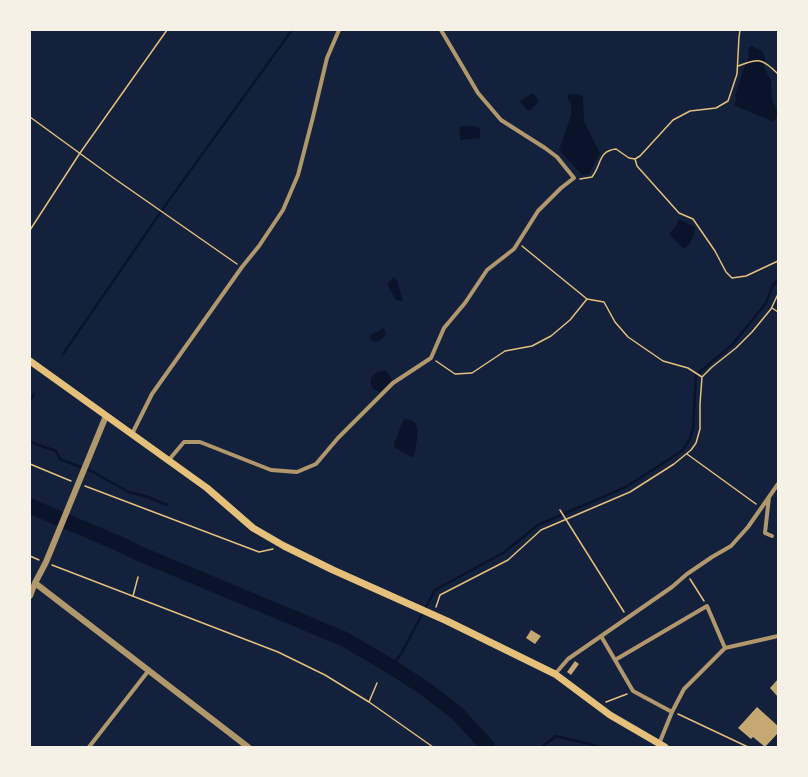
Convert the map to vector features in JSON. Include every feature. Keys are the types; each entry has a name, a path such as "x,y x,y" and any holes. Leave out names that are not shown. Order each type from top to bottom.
{"main road":[{"path":"30,361 207,488 253,528 284,546 333,570 432,614 555,674 610,715 662,746"}],"street":[{"path":"132,434 152,394 242,267 259,246 282,210 298,175 314,117 327,58 340,30"},
{"path":"168,461 184,442 200,442 271,470 297,472 316,464 338,438 393,383 431,358 444,328 465,303 487,270 514,249 538,211 561,188 574,178 557,157 501,120 478,93 441,30"},
{"path":"30,596 35,582 46,562 106,416"},
{"path":"555,674 568,658 672,587 687,574 731,546 748,527 778,484"},
{"path":"769,497 765,533 772,536"},
{"path":"35,582 248,747"},
{"path":"615,660 707,606 725,648"},
{"path":"601,636 633,691 672,712"},
{"path":"662,746 672,712 684,689 725,648 778,636"},
{"path":"89,747 149,670"}],"path":[{"path":"30,230 80,152 167,30"},
{"path":"574,178 583,179 592,177 602,156 608,150 616,149 629,158 635,159 640,156 673,120 690,111 716,108 728,101 737,74 740,30"},
{"path":"737,67 750,61 760,60 770,66 778,74"},
{"path":"30,117 115,179 242,267"},
{"path":"635,159 637,166 679,213 693,219 715,250 726,272 732,278 746,276 778,261"},
{"path":"518,243 587,299 604,302 615,322 628,337 663,361 688,368 702,377"},
{"path":"432,614 440,595 508,560 541,530 630,492 687,454 696,443 700,429 702,377 736,348 772,308 778,294"},
{"path":"431,358 455,374 472,373 505,351 532,346 551,336 570,320 587,299"},
{"path":"772,308 778,312"},
{"path":"687,454 761,507"},
{"path":"30,464 78,484 259,552 284,546"},
{"path":"560,510 627,617"},
{"path":"30,556 278,652 325,675 369,702 433,747"},
{"path":"687,574 707,606"},
{"path":"132,596 138,577"},
{"path":"369,702 377,684"},
{"path":"597,706 633,691"},
{"path":"672,712 748,747"}],"water":[{"path":"752,46 763,52 765,58 764,67 771,81 772,100 778,113 774,122 734,105 737,98 735,96 742,73 748,59 749,47"},
{"path":"533,93 539,101 530,111 527,110 520,101"},
{"path":"576,94 583,96 584,121 600,153 589,174 582,175 559,150 571,116 571,104 568,99 568,95"},
{"path":"461,126 474,126 480,128 480,138 461,140 459,133"},
{"path":"679,219 695,227 692,239 684,249 669,234 676,226"},
{"path":"394,277 397,280 403,301 396,300 387,284"},
{"path":"384,328 386,334 378,341 372,341 370,335"},
{"path":"386,370 392,380 380,392 373,389 371,385 371,378 378,372"},
{"path":"404,419 411,420 416,424 417,428 416,449 414,456 411,457 394,447 394,443"}],"building":[{"path":"531,630 541,636 535,644 526,638"},
{"path":"575,661 579,664 571,675 567,672"},
{"path":"778,679 778,697 770,688"},
{"path":"757,707 778,726 778,733 765,747 753,737 751,739 738,728"}],"waterway":[{"path":"63,354 167,203 292,30"},
{"path":"392,667 402,652 435,590 503,553 538,525 626,487 682,451 690,439 693,428 696,375 732,345 766,303 773,285 778,280"},
{"path":"30,401 34,394"},
{"path":"30,442 56,451 60,459 93,472 129,492 148,497 167,505"},
{"path":"30,506 344,639 424,688 457,713 488,747"},
{"path":"542,747 556,736 602,747"}]}
